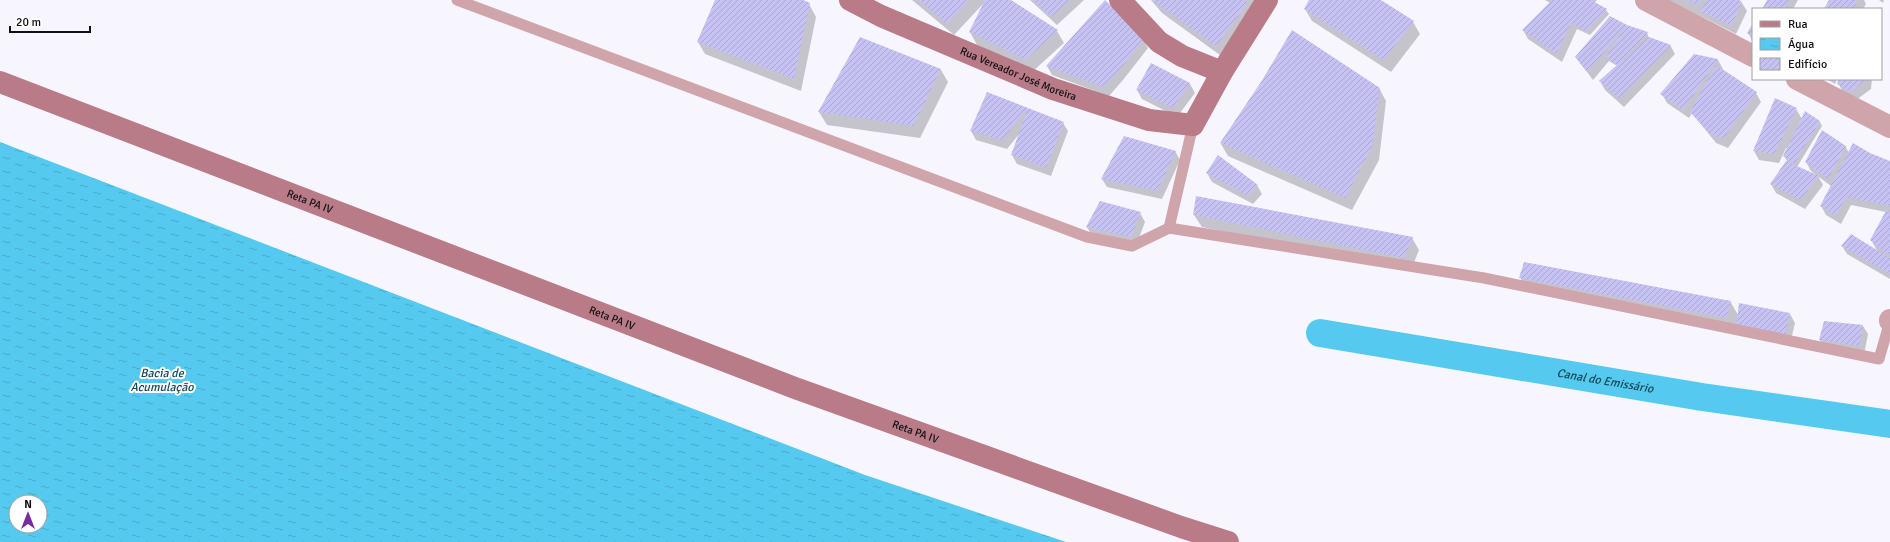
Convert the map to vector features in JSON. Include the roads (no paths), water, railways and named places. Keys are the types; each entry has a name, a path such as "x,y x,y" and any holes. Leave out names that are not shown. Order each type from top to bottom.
{"street":[{"name":"Rua Vereador José Moreira","path":"850,0 881,16 1053,89 1149,120 1193,125"},
{"path":"1120,0 1159,42 1182,56 1222,72"},
{"path":"1193,125 1222,72 1267,0"},
{"path":"1646,0 1752,55"},
{"path":"1799,80 1890,127"},
{"name":"Reta PA IV","path":"0,82 795,388 1173,524 1228,542"}],"lane":[{"path":"457,0 1087,237 1132,246 1169,228 1484,278 1880,359 1890,321"},
{"path":"1169,228 1193,125"}],"water":[{"name":"Bacia de Acumulação","path":"0,142 865,475 1066,542 0,542"}],"waterway":[{"name":"Canal do Emissário","path":"1320,333 1702,397 1890,424"}]}
